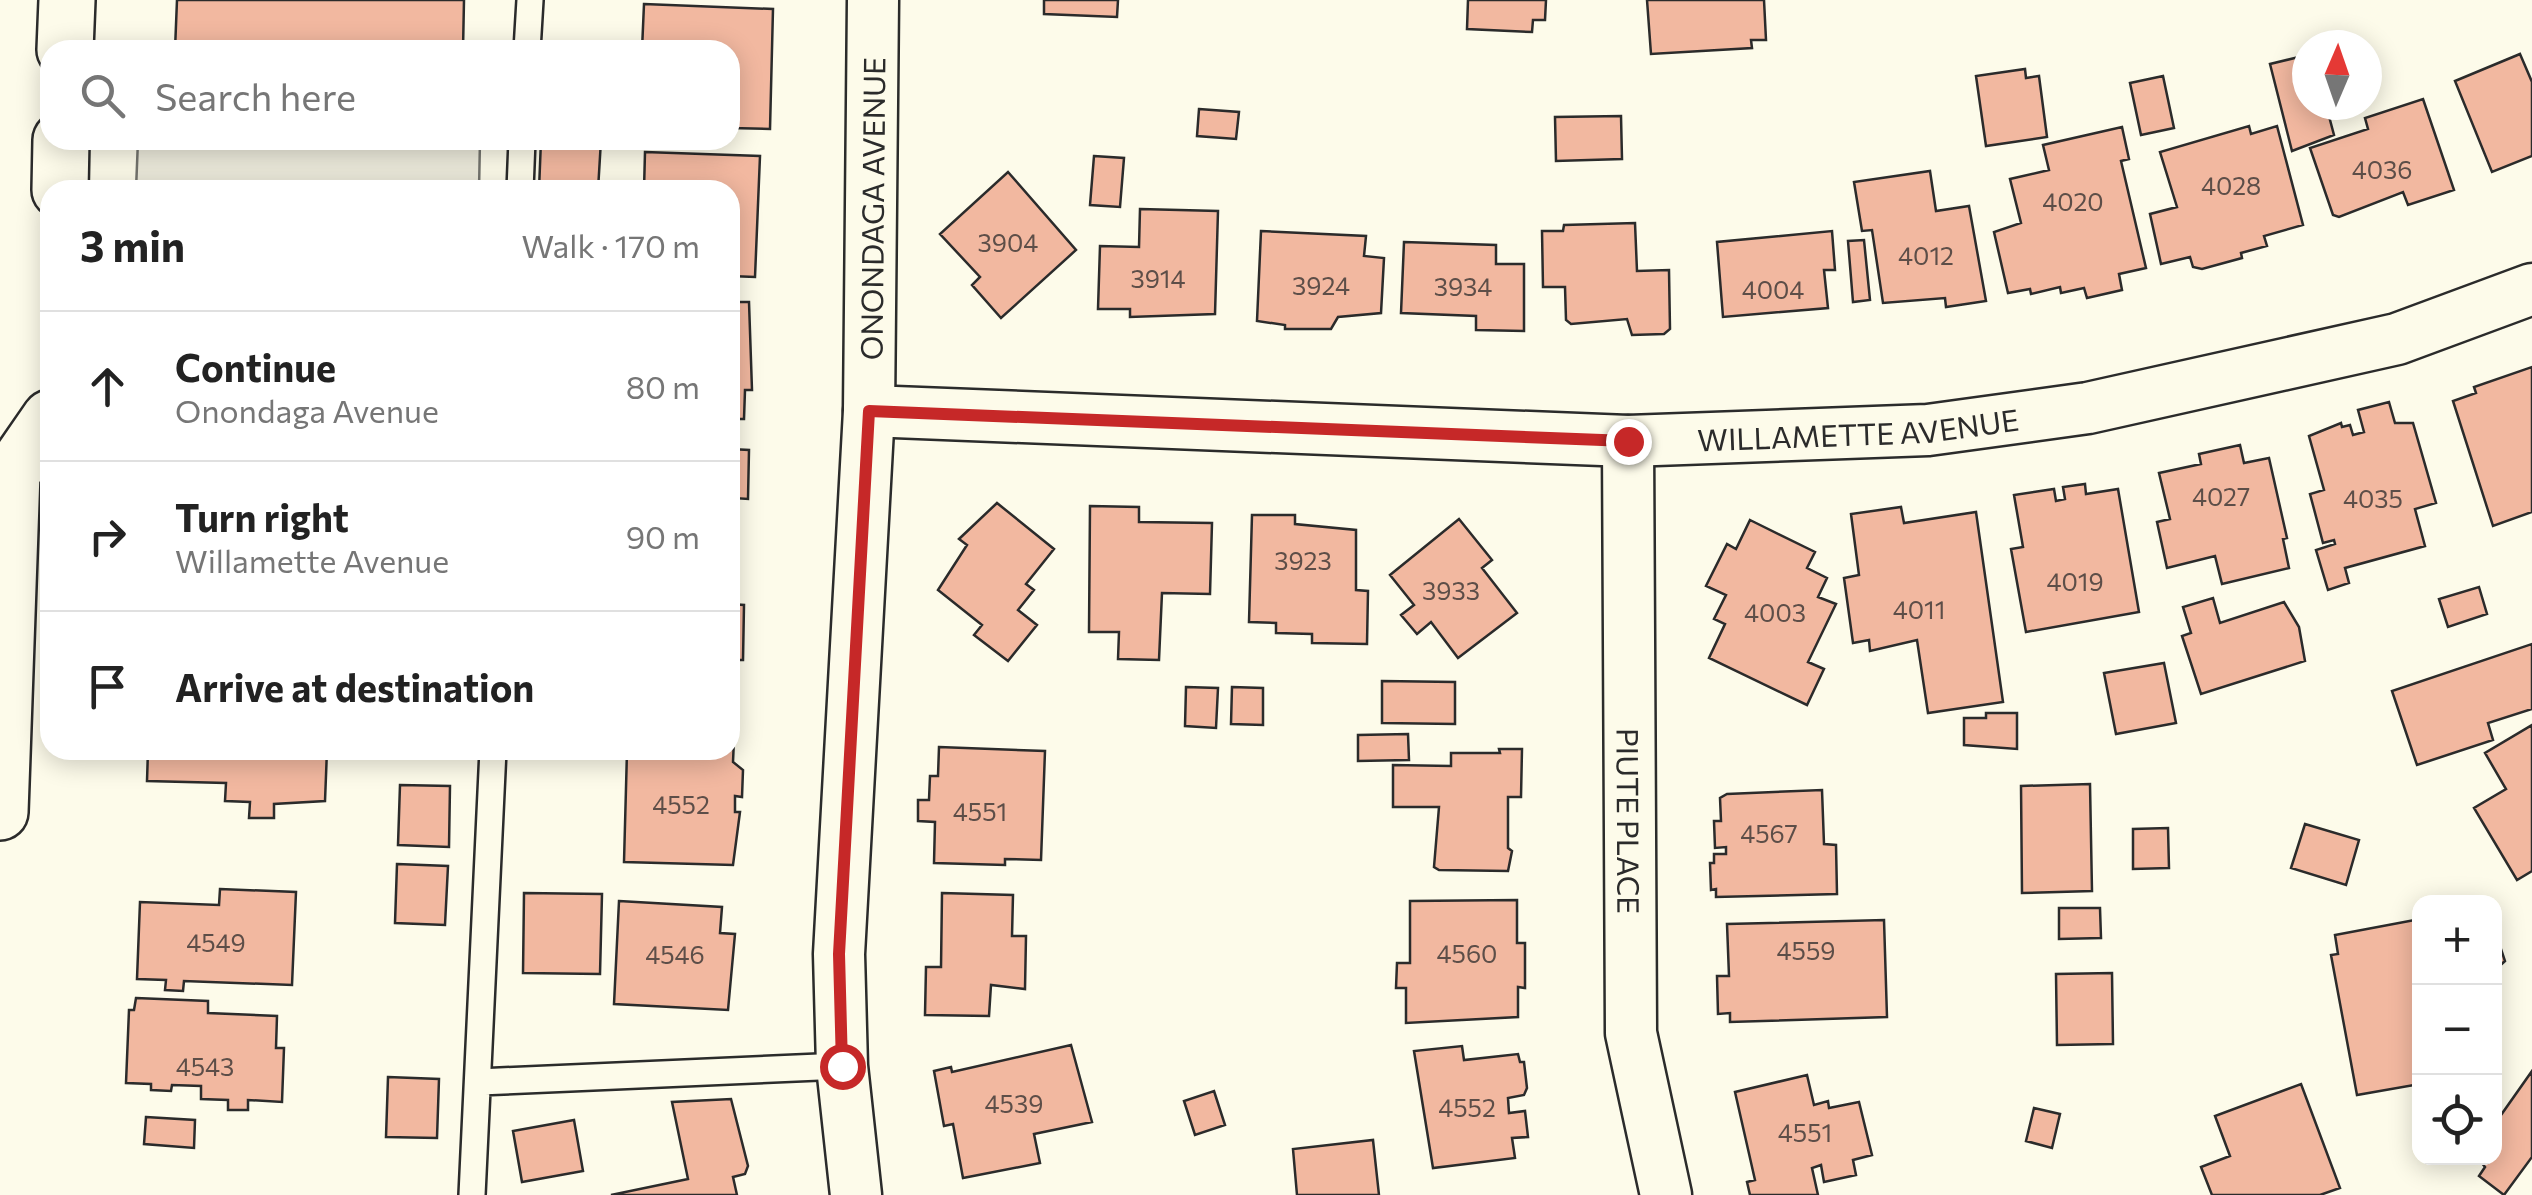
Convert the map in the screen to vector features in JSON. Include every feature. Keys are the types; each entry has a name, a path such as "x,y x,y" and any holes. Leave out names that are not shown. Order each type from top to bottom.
{"main road":[{"path":"65,40 67,0"},
{"path":"60,180 62,150"},
{"path":"0,812 6,467 40,429"}],"street":[{"name":"ONONDAGA AVENUE","path":"856,1195 842,1066 839,954 869,411 873,0"},
{"name":"WILLAMETTE AVENUE","path":"869,411 1628,441 1928,430 2088,408 2397,339 2532,290"},
{"name":"PIUTE PLACE","path":"1628,441 1631,1033 1666,1195"}],"lane":[{"path":"528,40 530,0"},
{"path":"520,180 522,150"},
{"path":"472,1195 492,760"},
{"path":"478,1082 842,1066"}],"shaded area":[{"path":"138,150 480,150 479,180 136,180"}],"building":[{"path":"177,0 464,0 463,40 175,40"},
{"path":"1044,0 1118,0 1117,17 1044,14"},
{"path":"1468,0 1546,0 1545,20 1533,20 1532,32 1467,29"},
{"path":"1647,0 1764,0 1766,40 1751,40 1752,48 1651,54"},
{"path":"644,4 773,9 770,129 740,128 740,40 642,40"},
{"path":"2520,54 2532,82 2532,156 2492,172 2455,81"},
{"path":"2292,59 2292,120 2330,120 2334,135 2292,151 2270,64"},
{"path":"2025,69 2026,78 2039,76 2047,137 1986,146 1976,76"},
{"path":"2163,76 2174,128 2141,135 2130,83"},
{"path":"2423,99 2454,190 2408,205 2403,192 2339,217 2333,215 2310,148 2368,129 2366,120 2382,120 2382,112"},
{"path":"1199,109 1239,112 1236,139 1197,136"},
{"path":"1621,116 1622,159 1556,161 1555,117"},
{"path":"2249,126 2251,134 2277,126 2303,225 2264,236 2267,246 2241,253 2242,258 2202,269 2193,267 2190,257 2161,264 2150,214 2177,207 2160,152"},
{"path":"2122,127 2129,159 2121,161 2146,268 2119,274 2122,290 2087,298 2084,288 2061,293 2060,287 2031,294 2030,289 2008,293 1994,232 2021,223 2010,179 2049,170 2043,145"},
{"path":"541,150 600,150 599,180 539,180"},
{"path":"645,152 760,156 755,277 740,276 740,180 644,180"},
{"path":"1094,156 1124,158 1120,207 1090,205"},
{"path":"1930,171 1936,211 1969,206 1986,301 1946,307 1945,298 1883,303 1872,230 1862,231 1854,182"},
{"path":"1008,172 1076,250 1001,318 972,285 980,277 940,234"},
{"path":"1140,209 1218,211 1215,314 1130,317 1130,309 1098,309 1100,246 1139,247"},
{"path":"1635,223 1637,271 1669,270 1670,329 1664,334 1632,335 1627,319 1571,324 1566,320 1565,287 1543,287 1542,231 1563,231 1564,225"},
{"path":"1261,231 1366,236 1364,256 1384,258 1381,313 1338,317 1331,329 1285,329 1285,325 1257,321"},
{"path":"1832,231 1835,270 1824,270 1828,308 1723,317 1717,242"},
{"path":"1864,240 1870,300 1853,302 1848,241"},
{"path":"1404,242 1496,245 1496,264 1524,264 1524,331 1476,330 1476,316 1401,313"},
{"path":"740,302 749,302 752,390 745,390 744,419 740,419"},
{"path":"2532,367 2532,512 2493,526 2453,401 2476,393 2474,387"},
{"path":"2389,402 2395,423 2413,423 2436,503 2415,509 2425,546 2345,568 2349,583 2328,590 2316,550 2335,544 2334,540 2323,543 2310,494 2324,490 2309,436 2341,423 2342,427 2350,425 2353,435 2364,432 2358,410"},
{"path":"2240,445 2244,463 2269,458 2287,538 2283,539 2289,568 2222,584 2215,556 2167,568 2157,522 2170,519 2159,473 2201,464 2199,454"},
{"path":"740,450 749,450 748,499 740,498"},
{"path":"2085,484 2086,494 2118,489 2139,612 2026,632 2011,549 2023,547 2014,495 2054,489 2056,501 2065,499 2063,487"},
{"path":"997,503 1054,549 1026,584 1034,590 1018,610 1037,625 1008,661 974,635 982,625 938,590 967,545 959,539"},
{"path":"1090,506 1139,507 1139,522 1212,523 1210,594 1162,593 1159,660 1118,659 1119,632 1089,632"},
{"path":"1901,507 1904,523 1976,512 2003,702 1928,713 1917,640 1870,651 1869,640 1853,643 1844,578 1859,575 1851,514"},
{"path":"1252,515 1295,515 1295,524 1356,530 1356,590 1368,591 1367,644 1312,643 1312,634 1276,633 1276,623 1249,622"},
{"path":"1459,519 1492,560 1482,568 1517,613 1458,658 1431,622 1417,634 1401,615 1414,605 1390,575"},
{"path":"1750,520 1815,552 1807,568 1827,578 1818,597 1836,604 1808,662 1824,669 1807,705 1709,658 1725,624 1714,619 1726,595 1706,586 1727,544 1736,549"},
{"path":"2479,587 2487,614 2448,627 2439,599"},
{"path":"2213,598 2220,623 2284,602 2299,627 2305,661 2201,694 2182,636 2191,633 2183,607"},
{"path":"740,605 744,605 740,660"},
{"path":"2532,644 2532,709 2488,723 2493,740 2417,765 2392,691"},
{"path":"2164,663 2176,723 2116,734 2104,673"},
{"path":"1382,681 1455,682 1455,724 1382,723"},
{"path":"1186,687 1218,688 1216,728 1185,726"},
{"path":"1232,687 1263,688 1263,725 1231,724"},
{"path":"1986,713 2017,713 2017,749 1964,745 1964,718 1986,718"},
{"path":"2532,725 2532,871 2517,880 2474,808 2506,789 2485,753"},
{"path":"1408,734 1409,760 1358,761 1358,735"},
{"path":"939,747 1045,751 1041,860 1005,859 1005,865 934,863 935,822 918,821 918,800 929,800 930,776 938,776"},
{"path":"1499,749 1522,749 1521,797 1508,797 1508,848 1512,851 1508,871 1439,870 1434,867 1439,807 1393,807 1393,765 1451,766 1451,753 1500,753"},
{"path":"148,760 327,760 325,801 274,804 274,818 249,818 250,802 225,801 226,783 147,781"},
{"path":"627,760 733,760 743,770 742,797 735,796 735,812 740,812 733,865 624,862"},
{"path":"2090,784 2092,891 2022,893 2021,786"},
{"path":"400,785 450,786 449,847 398,845"},
{"path":"1822,790 1824,844 1836,845 1837,894 1716,897 1716,889 1711,890 1710,863 1714,863 1714,854 1726,854 1726,847 1715,848 1714,821 1721,821 1720,798 1727,794"},
{"path":"2305,824 2359,840 2346,885 2291,868"},
{"path":"2168,828 2169,868 2133,869 2133,829"},
{"path":"397,864 448,866 445,925 395,923"},
{"path":"220,889 296,892 292,985 184,981 183,991 165,990 166,980 137,979 140,902 219,905"},
{"path":"524,893 602,894 600,974 523,973"},
{"path":"942,893 1013,895 1012,936 1026,936 1025,989 991,985 989,1016 925,1015 926,967 941,967"},
{"path":"1517,900 1517,943 1525,943 1525,988 1518,987 1518,1017 1406,1023 1406,988 1396,988 1397,963 1410,963 1410,901"},
{"path":"619,901 722,907 720,933 735,934 728,1010 614,1004"},
{"path":"2059,908 2100,908 2101,938 2059,939"},
{"path":"1884,920 1887,1017 1730,1022 1730,1013 1718,1014 1717,976 1729,976 1727,924"},
{"path":"2412,921 2412,1085 2357,1095 2331,955 2338,954 2335,935"},
{"path":"2112,973 2113,1044 2057,1045 2056,974"},
{"path":"136,998 208,1001 208,1013 277,1016 276,1048 284,1048 282,1102 248,1100 248,1110 228,1110 228,1100 201,1099 201,1086 172,1085 171,1091 151,1090 151,1084 126,1083 129,1010 134,1010"},
{"path":"1071,1045 1092,1122 1034,1134 1040,1163 963,1178 953,1124 944,1126 934,1071 951,1067 952,1072"},
{"path":"1462,1046 1464,1060 1518,1054 1520,1062 1524,1062 1524,1095 1508,1098 1509,1113 1525,1111 1528,1137 1512,1138 1515,1158 1433,1168 1414,1051"},
{"path":"2532,1071 2532,1157 2504,1195 2479,1176 2483,1165 2502,1165 2502,1114"},
{"path":"1807,1075 1814,1105 1828,1101 1829,1108 1859,1102 1872,1155 1853,1160 1856,1175 1824,1182 1821,1165 1812,1168 1818,1195 1750,1195 1747,1182 1755,1180 1735,1092"},
{"path":"388,1077 439,1079 437,1138 386,1137"},
{"path":"2301,1084 2340,1188 2320,1195 2212,1195 2201,1167 2230,1156 2215,1116"},
{"path":"1214,1091 1225,1125 1195,1135 1184,1101"},
{"path":"731,1099 748,1166 745,1174 733,1177 737,1195 611,1195 688,1179 672,1102"},
{"path":"2034,1108 2060,1114 2052,1148 2026,1141"},
{"path":"146,1117 195,1120 194,1148 144,1144"},
{"path":"574,1120 583,1171 522,1182 513,1131"},
{"path":"1373,1140 1379,1195 1297,1195 1293,1149"}],"route":[{"path":"842,1066 839,954 869,411 1628,441"}]}
